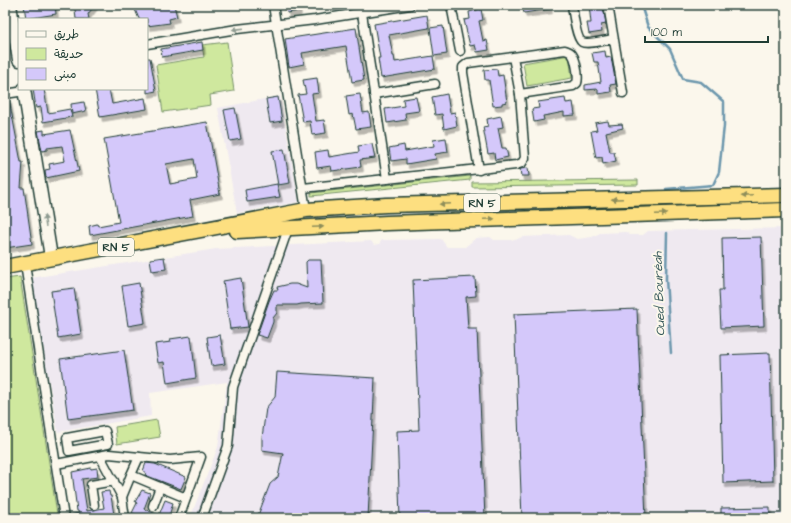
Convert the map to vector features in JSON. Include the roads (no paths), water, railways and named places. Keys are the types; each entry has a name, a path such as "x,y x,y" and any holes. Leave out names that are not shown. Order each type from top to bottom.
{"highway":[{"name":"RN 5","path":"5,267 306,210 386,205 786,194"},
{"path":"386,205 386,223"},
{"name":"RN 5","path":"181,234 386,223 786,210"}],"main road":[{"path":"10,5 18,54"},
{"path":"24,90 50,251 50,259"}],"street":[{"path":"273,5 306,210"},
{"path":"148,44 237,29 276,25 410,5"},
{"path":"451,5 460,51"},
{"path":"572,5 579,39 582,42 586,43 613,39"},
{"path":"608,5 623,93"},
{"path":"362,13 387,179"},
{"path":"479,170 463,73 464,67 468,63 565,50 570,52 574,57 578,79 574,86 520,94"},
{"path":"303,188 479,170 522,163 525,158 520,94 513,57"},
{"path":"374,94 435,84"},
{"path":"5,94 24,90"},
{"path":"202,518 228,446 233,387 289,228 289,214"},
{"path":"25,264 64,518"},
{"path":"105,431 108,444 69,451 67,438 86,434 105,431"},
{"path":"86,434 91,457"},
{"path":"56,464 109,454 170,460 201,457 179,518"},
{"path":"100,456 122,497 125,518"},
{"path":"122,497 139,457"},
{"path":"131,475 186,498"},
{"path":"94,505 91,485 114,481"},
{"path":"153,506 160,487"}],"waterway":[{"name":"Oued Bouréah","path":"641,5 648,27 670,49 683,79 701,82 724,102 724,126 719,172 713,185 666,189"},
{"name":"Oued Bouréah","path":"667,233 666,279 671,353"}]}
